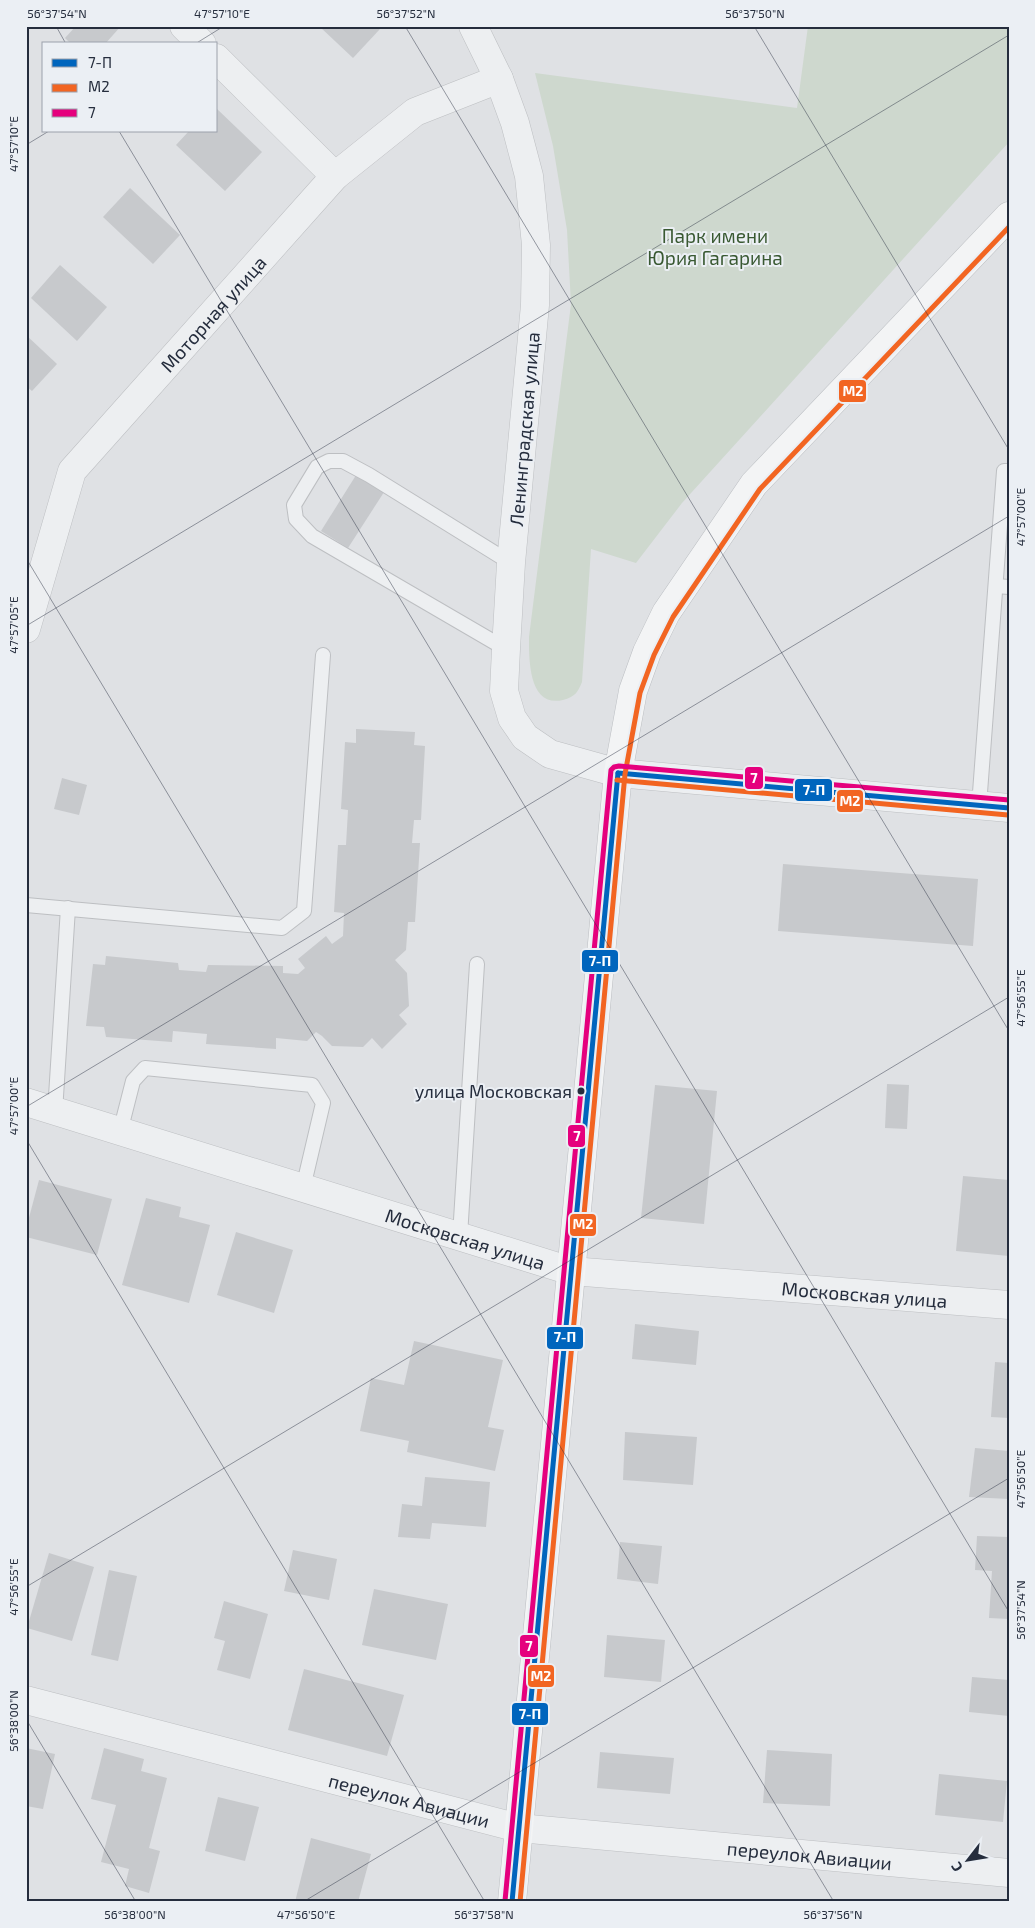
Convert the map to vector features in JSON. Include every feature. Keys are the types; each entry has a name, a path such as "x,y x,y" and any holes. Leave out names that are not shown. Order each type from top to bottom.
{"main road":[{"path":"512,1902 618,773 633,691 647,652 666,613 754,484 1009,216"}],"street":[{"path":"184,26 200,42"},
{"name":"Ленинградская улица","path":"481,29 515,123 529,176 536,245 535,305 511,563 506,649 504,691 512,718 525,737 550,754 618,773 1009,808"},
{"path":"218,60 335,176"},
{"name":"Моторная улица","path":"26,629 72,471 335,176 415,112 499,79"},
{"name":"Московская улица","path":"26,1102 571,1271 1009,1305"},
{"name":"переулок Авиации","path":"26,1700 519,1828 1009,1873"}],"lane":[{"path":"506,649 312,536 296,519 294,505 317,467 329,461 343,461 369,475 511,563"},
{"path":"979,806 1002,586 1004,471 1009,471"},
{"path":"26,904 282,928 304,911 322,655"},
{"path":"55,1112 68,908"},
{"path":"460,1236 477,964"},
{"path":"120,1132 133,1082 145,1068 312,1085 323,1103 304,1188"}],"green space":[{"name":"Парк имени Юрия Гагарина","path":"808,26 1009,26 1009,142 682,503 636,563 591,549 582,682 573,696 563,700 551,700 543,696 537,689 533,679 529,657 529,637 571,304 567,230 553,146 535,73 797,108"}],"building":[{"path":"76,26 121,26 107,42 69,42 65,38"},
{"path":"319,26 377,26 380,29 353,58"},
{"path":"218,110 262,152 225,191 176,145 188,132 218,132"},
{"path":"130,188 180,235 153,264 103,217"},
{"path":"60,265 107,307 77,341 31,298"},
{"path":"26,335 57,364 32,391 26,386"},
{"path":"358,472 386,489 348,548 321,531"},
{"path":"356,729 415,732 414,745 425,746 421,820 414,820 412,843 420,843 415,922 408,922 406,950 395,960 407,973 409,1006 399,1015 407,1024 382,1049 372,1038 363,1047 332,1046 316,1032 307,1041 276,1038 276,1049 206,1044 207,1034 173,1031 172,1042 106,1037 104,1027 86,1026 93,964 105,965 106,956 178,963 179,970 206,972 208,965 283,966 283,973 298,974 305,968 298,959 326,936 332,944 343,936 344,913 334,912 338,845 346,845 348,810 341,809 345,742 356,743"},
{"path":"62,778 87,785 79,815 54,809"},
{"path":"783,864 978,879 973,946 778,931"},
{"path":"887,1084 909,1085 907,1129 885,1128"},
{"path":"655,1085 717,1091 704,1224 641,1218"},
{"path":"963,1176 1009,1180 1009,1256 956,1251"},
{"path":"39,1180 112,1199 97,1255 26,1237 26,1229"},
{"path":"146,1198 181,1207 179,1217 210,1225 189,1303 122,1285"},
{"path":"236,1232 293,1250 274,1313 217,1295"},
{"path":"635,1324 699,1331 696,1365 632,1359"},
{"path":"414,1341 503,1360 488,1427 504,1430 495,1471 407,1452 409,1441 360,1431 371,1378 404,1385"},
{"path":"995,1362 1009,1363 1009,1418 991,1417"},
{"path":"625,1432 697,1437 693,1485 623,1480"},
{"path":"975,1448 1009,1451 1009,1499 969,1497"},
{"path":"425,1477 490,1482 486,1527 432,1523 430,1539 398,1537 402,1504 422,1506"},
{"path":"977,1536 1009,1537 1009,1619 989,1618 992,1571 975,1570"},
{"path":"620,1542 662,1546 658,1584 617,1579"},
{"path":"293,1550 337,1559 329,1600 284,1591"},
{"path":"49,1553 94,1567 72,1641 27,1628"},
{"path":"109,1570 137,1576 118,1661 91,1655"},
{"path":"374,1589 448,1604 436,1660 362,1645"},
{"path":"224,1601 268,1614 250,1679 217,1670 225,1641 214,1638"},
{"path":"607,1635 665,1640 661,1682 604,1677"},
{"path":"304,1669 404,1695 387,1756 288,1730"},
{"path":"972,1677 1009,1680 1009,1716 969,1712"},
{"path":"26,1748 55,1754 43,1809 26,1806"},
{"path":"104,1748 144,1759 141,1771 167,1778 149,1848 160,1851 149,1893 125,1886 129,1869 101,1862 116,1805 91,1799"},
{"path":"767,1750 832,1754 830,1806 763,1803"},
{"path":"600,1752 674,1758 670,1794 597,1788"},
{"path":"939,1774 1007,1781 1003,1822 935,1815"},
{"path":"218,1797 259,1807 245,1861 205,1851"},
{"path":"311,1838 371,1854 358,1902 295,1902"}],"transit line":[{"name":"М2","path":"520,1902 625,774 640,693 654,655 673,617 760,489 1009,227"},
{"name":"7","path":"505,1901 611,770 619,766 1009,800"},
{"name":"7-П","path":"618,773 1009,808"},
{"name":"7-П","path":"512,1902 618,773"},
{"name":"М2","path":"617,780 1008,815"}],"place":[{"name":"улица Московская","path":"581,1091"}]}
